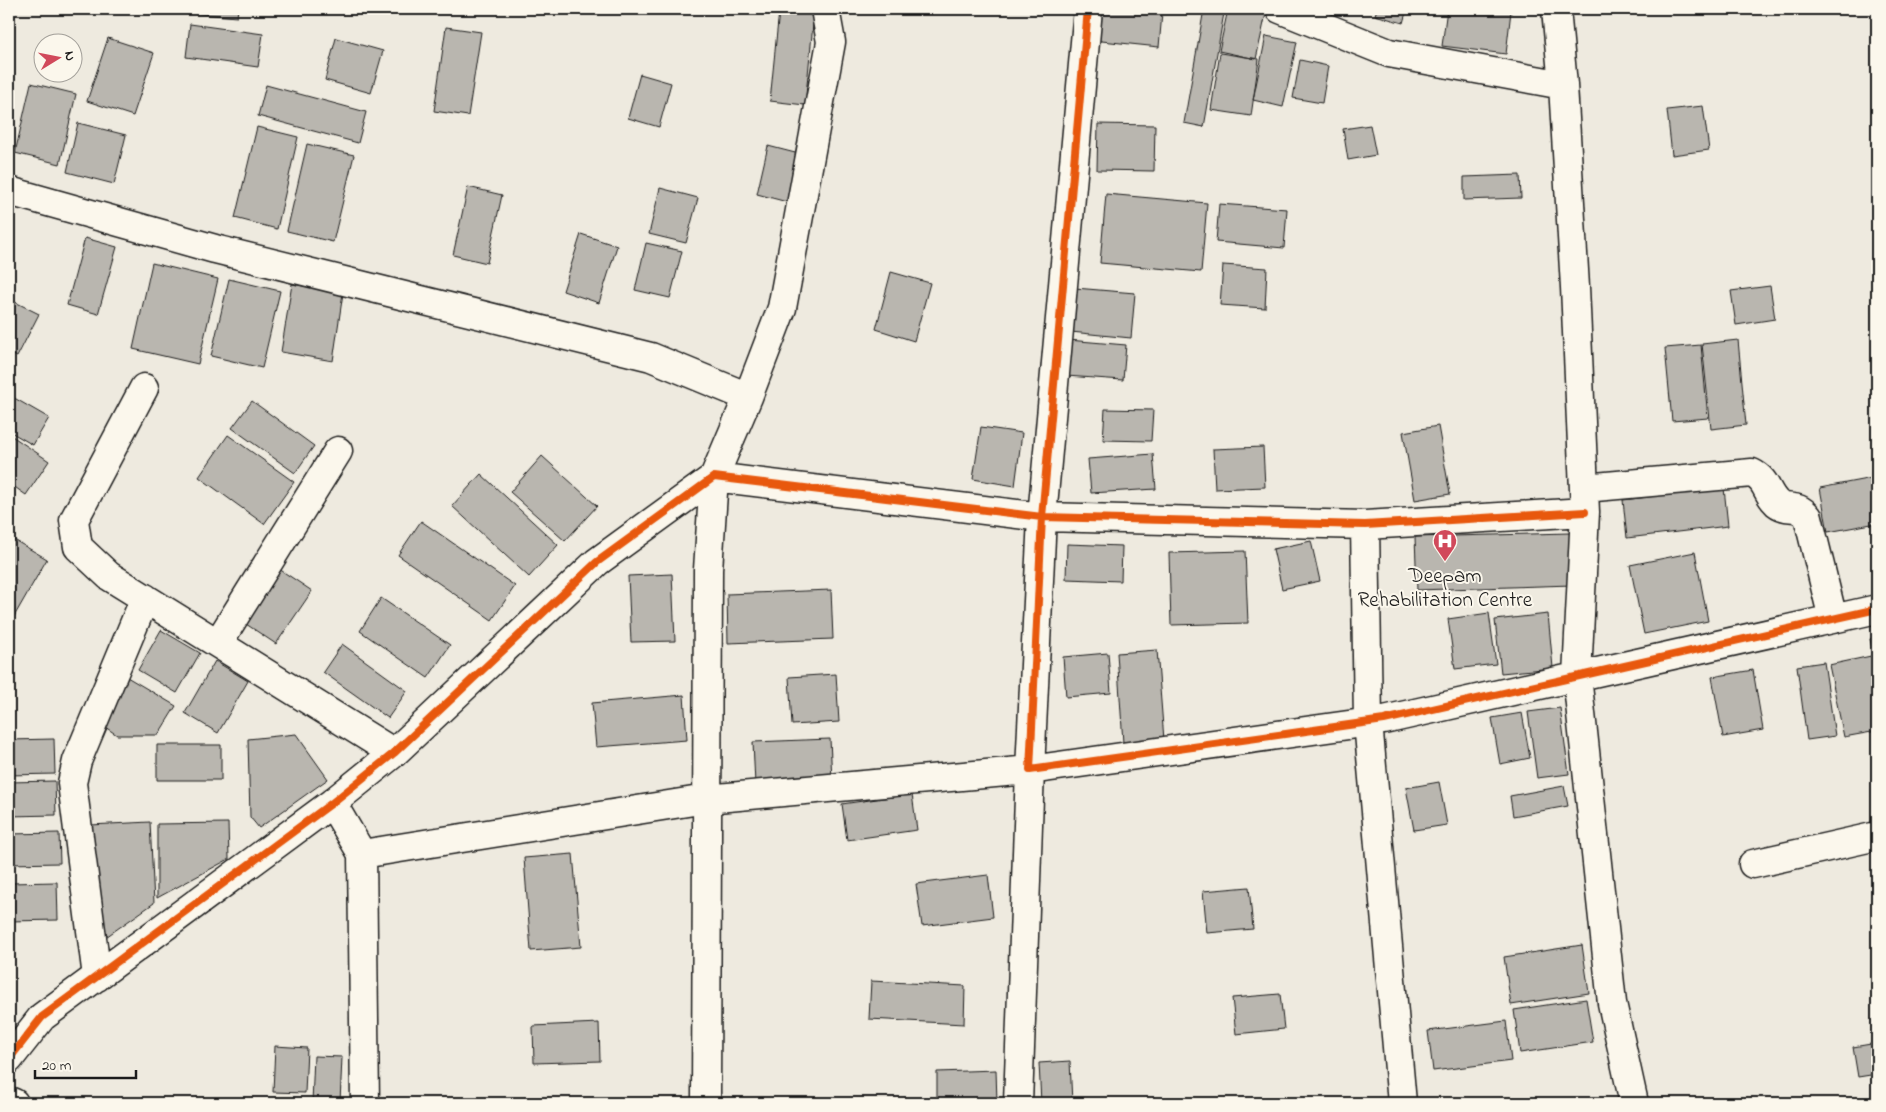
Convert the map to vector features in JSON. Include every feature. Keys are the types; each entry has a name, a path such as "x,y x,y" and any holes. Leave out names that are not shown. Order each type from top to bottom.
{"street":[{"path":"706,1103 708,570 714,477 748,397 782,308 830,42 825,9"},
{"path":"1018,1103 1030,770 1042,517 1088,9"},
{"path":"1280,9 1389,53 1563,85"},
{"path":"1556,9 1563,85 1584,500 1577,676 1612,1003 1634,1103"},
{"path":"9,191 215,249 651,357 748,397"},
{"path":"144,388 74,520 78,547 109,576 394,753"},
{"path":"218,643 338,451"},
{"path":"9,1059 42,1017 332,803 394,753 597,562 714,477 1042,517 1365,525 1584,500 1752,473 1761,477 1775,501 1783,507 1794,507 1802,510 1808,517 1832,619"},
{"path":"1365,525 1368,722 1402,1103"},
{"path":"97,977 72,783 77,761 145,598"},
{"path":"362,854 706,799 1030,770 1368,722 1877,609"},
{"path":"332,803 362,854 364,1103"},
{"path":"1753,864 1877,836"},
{"path":"9,1101 14,1103"}],"building":[{"path":"189,9 238,9 237,17 189,13"},
{"path":"1096,9 1121,9 1162,13 1159,47 1092,40"},
{"path":"1204,9 1224,13 1204,127 1184,123"},
{"path":"1228,9 1267,9 1256,59 1219,51"},
{"path":"1377,9 1407,9 1403,23 1375,15"},
{"path":"1447,9 1511,11 1506,54 1442,46"},
{"path":"779,11 814,14 805,105 770,101"},
{"path":"190,24 263,34 258,67 186,57"},
{"path":"446,27 481,32 468,116 434,111"},
{"path":"1266,36 1297,42 1283,107 1253,100"},
{"path":"108,38 154,53 133,116 87,101"},
{"path":"336,38 383,51 371,93 325,80"},
{"path":"1220,53 1259,59 1251,116 1211,110"},
{"path":"1300,60 1328,66 1322,103 1293,98"},
{"path":"640,74 671,83 659,127 628,118"},
{"path":"31,83 76,94 60,164 15,153"},
{"path":"266,85 366,112 358,143 258,116"},
{"path":"1703,106 1709,150 1672,155 1667,110"},
{"path":"78,123 126,135 114,184 67,172"},
{"path":"1098,124 1155,125 1154,171 1097,170"},
{"path":"1370,125 1376,155 1348,160 1343,129"},
{"path":"257,127 298,137 277,229 235,218"},
{"path":"307,144 354,155 333,242 287,231"},
{"path":"768,146 803,155 791,203 757,194"},
{"path":"1520,175 1521,198 1464,200 1464,177"},
{"path":"468,187 502,195 487,263 453,255"},
{"path":"660,188 698,198 686,243 649,234"},
{"path":"1106,194 1207,203 1201,272 1100,263"},
{"path":"1219,204 1287,209 1284,248 1216,242"},
{"path":"581,234 617,246 599,303 563,291"},
{"path":"85,238 117,247 98,314 67,305"},
{"path":"646,243 682,251 670,298 635,290"},
{"path":"152,263 218,279 198,364 133,349"},
{"path":"1223,265 1267,268 1265,308 1220,305"},
{"path":"891,272 930,283 914,341 876,329"},
{"path":"229,279 280,291 262,368 211,356"},
{"path":"292,284 343,293 333,361 281,352"},
{"path":"1770,286 1775,319 1736,325 1731,291"},
{"path":"1075,288 1135,293 1131,338 1071,332"},
{"path":"9,299 39,314 17,357 9,353"},
{"path":"1068,340 1126,345 1123,380 1066,376"},
{"path":"1738,340 1746,425 1711,429 1702,344"},
{"path":"1701,345 1708,418 1672,421 1665,348"},
{"path":"9,395 49,418 33,445 9,431"},
{"path":"252,401 314,446 295,473 232,428"},
{"path":"1105,409 1153,410 1151,441 1103,440"},
{"path":"1438,426 1450,494 1415,500 1403,432"},
{"path":"981,427 1022,433 1015,486 973,479"},
{"path":"9,434 49,461 26,495 9,483"},
{"path":"228,435 294,482 264,524 199,477"},
{"path":"1263,447 1265,487 1215,489 1213,449"},
{"path":"1153,454 1156,489 1091,493 1088,459"},
{"path":"542,456 597,506 565,541 510,492"},
{"path":"481,474 558,545 529,577 452,506"},
{"path":"1872,478 1877,505 1877,523 1828,532 1820,488"},
{"path":"1724,488 1728,526 1627,538 1623,500"},
{"path":"421,521 515,586 492,620 398,555"},
{"path":"1570,533 1572,585 1417,590 1415,537"},
{"path":"9,537 47,559 12,620 9,619"},
{"path":"1311,541 1320,581 1282,589 1273,549"},
{"path":"1067,544 1122,546 1121,581 1066,579"},
{"path":"1245,551 1248,623 1171,625 1169,553"},
{"path":"1695,552 1708,621 1644,634 1630,565"},
{"path":"279,569 312,591 276,644 243,622"},
{"path":"672,574 675,641 631,642 628,576"},
{"path":"831,590 833,639 728,643 727,594"},
{"path":"381,598 450,645 428,678 360,631"},
{"path":"1489,613 1496,664 1455,669 1448,619"},
{"path":"1548,614 1553,668 1501,673 1495,620"},
{"path":"161,630 200,653 177,693 138,670"},
{"path":"1877,637 1877,674 1870,639"},
{"path":"342,644 407,691 388,718 323,672"},
{"path":"1157,650 1164,740 1123,743 1117,653"},
{"path":"1108,653 1111,693 1066,697 1063,657"},
{"path":"1871,656 1877,687 1877,731 1844,737 1829,665"},
{"path":"215,661 248,681 218,733 185,713"},
{"path":"1824,662 1835,736 1807,740 1797,666"},
{"path":"1753,670 1763,730 1723,737 1712,677"},
{"path":"836,674 839,722 792,725 789,677"},
{"path":"127,677 176,706 158,735 117,735 99,723"},
{"path":"684,695 687,740 596,747 592,703"},
{"path":"1560,708 1569,774 1537,778 1528,712"},
{"path":"1522,713 1530,758 1500,764 1492,718"},
{"path":"296,734 328,779 259,828 250,817 248,739"},
{"path":"54,739 55,774 9,775 9,740"},
{"path":"830,739 832,780 755,784 753,742"},
{"path":"157,745 221,745 221,780 157,780"},
{"path":"55,781 56,815 9,816 9,782"},
{"path":"1439,782 1447,825 1414,830 1406,788"},
{"path":"1564,786 1568,806 1513,816 1510,796"},
{"path":"912,794 917,830 847,840 842,804"},
{"path":"150,822 154,903 96,944 90,825"},
{"path":"228,823 229,859 157,898 157,824"},
{"path":"59,833 60,863 9,864 9,834"},
{"path":"573,854 581,947 531,951 524,858"},
{"path":"988,875 993,917 922,926 916,884"},
{"path":"57,882 58,920 9,921 9,883"},
{"path":"1249,887 1253,929 1207,933 1203,891"},
{"path":"1582,945 1589,993 1511,1005 1504,957"},
{"path":"871,981 965,986 964,1024 869,1019"},
{"path":"1280,994 1284,1029 1236,1034 1232,998"},
{"path":"1586,999 1593,1042 1520,1053 1514,1010"},
{"path":"1506,1021 1511,1061 1433,1071 1428,1031"},
{"path":"599,1023 600,1061 534,1063 533,1026"},
{"path":"1877,1043 1877,1074 1858,1077 1853,1047"},
{"path":"275,1046 307,1048 305,1093 273,1092"},
{"path":"314,1056 342,1057 340,1103 312,1103"},
{"path":"1070,1061 1072,1103 1041,1103 1039,1063"},
{"path":"996,1070 997,1103 937,1103 937,1072"}],"cycle path":[{"path":"1088,9 1042,517 1030,770 1384,720 1877,609"},
{"path":"9,1059 42,1017 332,803 394,753 597,562 714,477 1042,517 1365,525 1585,512"}],"place":[{"name":"Deepam Rehabilitation Centre","path":"1445,562"}]}
